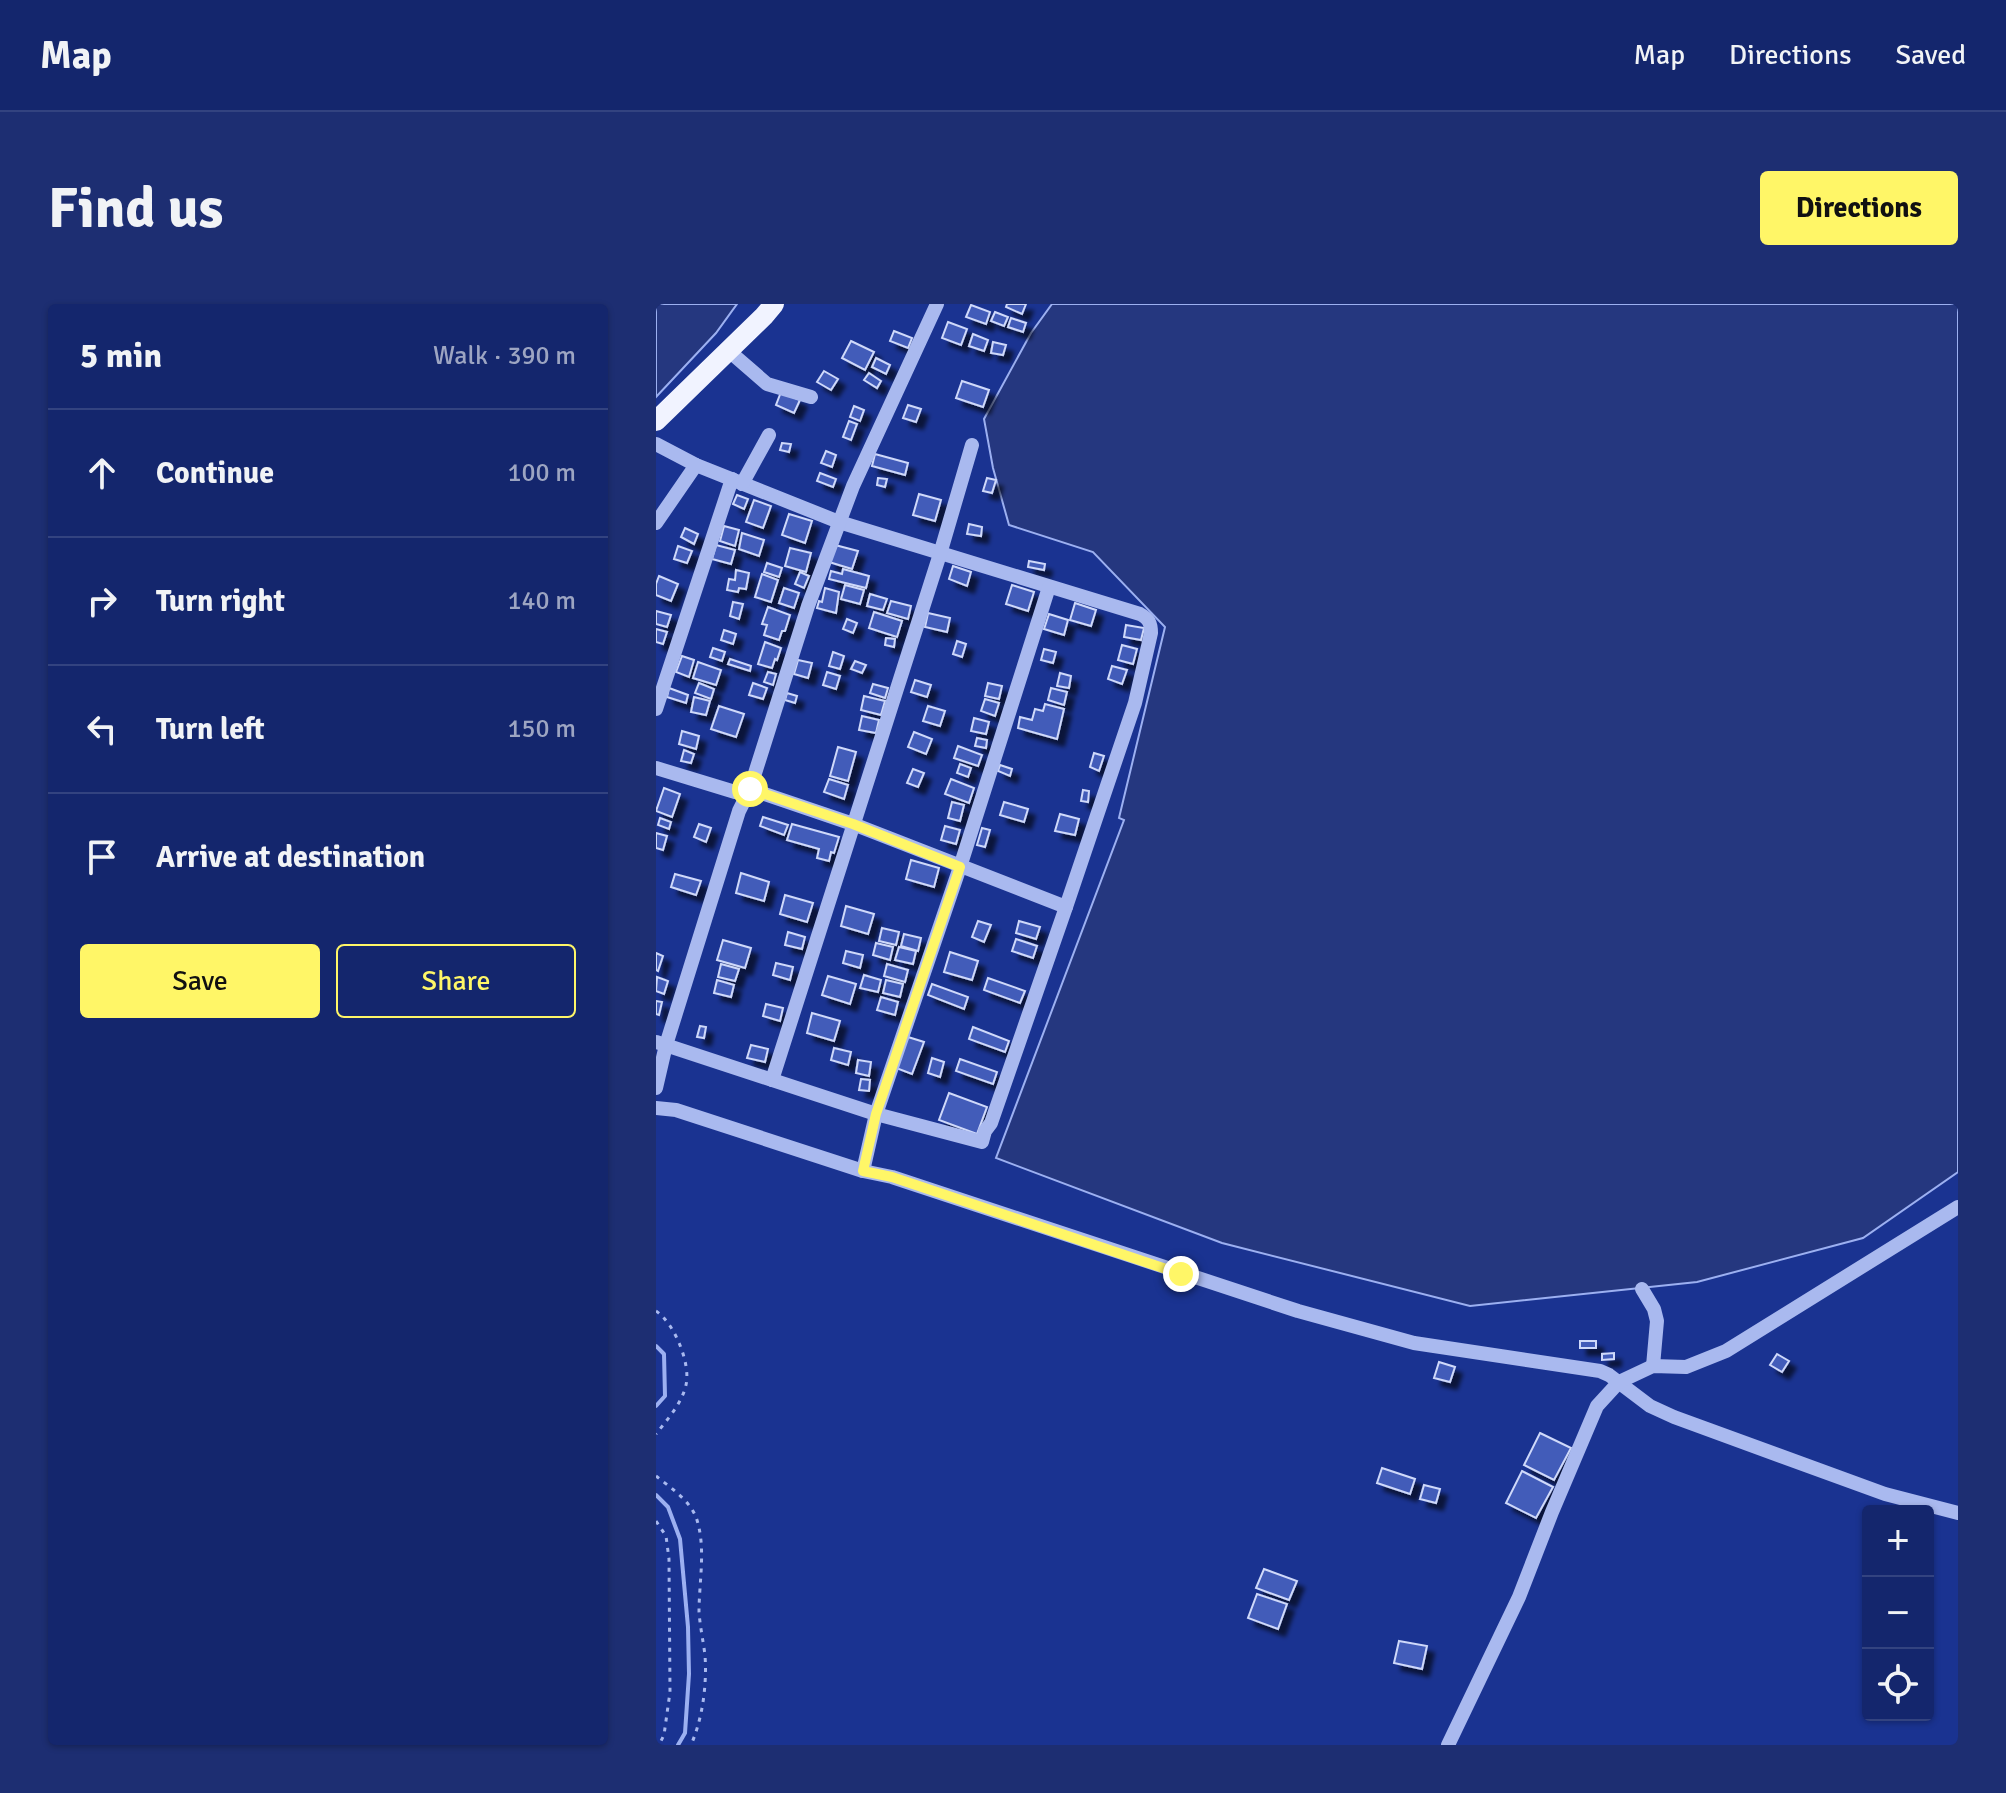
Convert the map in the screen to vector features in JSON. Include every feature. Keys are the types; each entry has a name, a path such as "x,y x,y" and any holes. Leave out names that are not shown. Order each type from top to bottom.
{"main road":[{"path":"656,421 774,304"}],"street":[{"path":"656,1088 661,1044 739,811 750,789 808,606 853,486 937,304"},
{"path":"729,351 767,384 811,397"},
{"path":"656,709 737,482 769,435"},
{"path":"656,444 696,465 839,522 1140,614 1151,625 1135,703 982,1142 876,1114 661,1044"},
{"path":"772,1080 972,445"},
{"path":"656,523 696,465"},
{"path":"863,1171 876,1114 960,867 1049,587"},
{"path":"656,768 735,792 750,789 853,824 1066,907"},
{"path":"656,1108 676,1110 863,1171 892,1177 1298,1311 1414,1343 1600,1371 1650,1406 1674,1417 1885,1494 1958,1513"},
{"path":"1448,1745 1519,1597 1597,1406 1619,1382 1653,1366 1686,1367 1726,1351 1958,1207"},
{"path":"1642,1289 1657,1321 1653,1366"}],"path":[{"path":"656,1311 672,1326 683,1351 687,1382 680,1400 656,1434"},
{"path":"656,1476 680,1496 697,1519 702,1550 699,1615 705,1657 704,1694 697,1732 691,1745"},
{"path":"656,1521 666,1536 669,1559 670,1692 664,1735 659,1745"}],"water":[{"path":"656,304 737,304 716,333 656,397"},
{"path":"1052,304 1958,304 1958,1172 1863,1238 1697,1282 1470,1306 1222,1243 996,1158 1124,820 1119,818 1165,627 1093,552 1009,525 993,468 984,419 1031,333"}],"building":[{"path":"1007,304 1026,304 1022,314 1006,307"},
{"path":"971,305 990,312 986,324 966,317"},
{"path":"995,312 1008,317 1004,326 991,321"},
{"path":"1011,318 1026,323 1023,332 1008,327"},
{"path":"948,322 967,329 961,345 942,338"},
{"path":"894,331 912,338 908,348 890,341"},
{"path":"973,334 988,340 984,351 969,346"},
{"path":"851,341 874,352 865,370 842,358"},
{"path":"993,342 1006,345 1003,355 991,353"},
{"path":"876,358 890,365 886,374 872,367"},
{"path":"824,371 838,379 831,390 817,382"},
{"path":"869,373 881,381 877,388 864,380"},
{"path":"962,381 989,390 983,407 956,398"},
{"path":"781,392 800,400 794,413 776,405"},
{"path":"908,405 921,409 916,422 903,418"},
{"path":"854,406 864,410 860,421 850,417"},
{"path":"849,421 857,424 851,440 843,437"},
{"path":"782,443 791,444 789,452 780,450"},
{"path":"826,451 836,455 832,467 821,463"},
{"path":"875,454 908,463 905,475 872,466"},
{"path":"820,473 836,479 833,487 817,481"},
{"path":"878,478 887,479 885,487 877,485"},
{"path":"987,478 996,480 992,493 983,491"},
{"path":"919,494 941,500 935,521 913,515"},
{"path":"737,495 748,499 744,509 733,504"},
{"path":"754,500 771,506 763,528 746,522"},
{"path":"789,514 812,521 805,543 782,535"},
{"path":"969,524 982,527 981,536 967,534"},
{"path":"724,526 739,530 735,546 720,541"},
{"path":"685,528 698,534 694,544 681,537"},
{"path":"742,533 764,540 759,556 739,549"},
{"path":"716,545 735,550 731,564 712,559"},
{"path":"835,545 858,551 852,569 829,562"},
{"path":"678,546 692,551 687,563 674,559"},
{"path":"790,548 811,553 806,572 785,566"},
{"path":"1029,561 1045,564 1044,570 1028,567"},
{"path":"767,563 782,568 779,577 764,572"},
{"path":"953,566 971,572 967,586 949,579"},
{"path":"843,569 869,576 866,588 829,579 831,571 842,574"},
{"path":"736,570 749,573 746,589 739,588 738,592 727,590 729,579 735,580"},
{"path":"800,572 809,576 804,588 795,584"},
{"path":"762,574 778,580 771,602 755,597"},
{"path":"659,576 678,584 671,601 656,595"},
{"path":"845,585 864,590 860,604 841,599"},
{"path":"1012,585 1034,592 1028,611 1006,604"},
{"path":"784,588 799,593 794,608 779,603"},
{"path":"825,588 839,592 836,613 817,608 819,601 822,602"},
{"path":"870,594 887,599 883,610 867,606"},
{"path":"891,601 911,606 908,619 887,613"},
{"path":"733,602 743,604 739,619 730,616"},
{"path":"1075,603 1096,610 1091,626 1070,620"},
{"path":"768,607 790,615 779,640 764,635 767,625 762,624"},
{"path":"656,611 671,615 667,627 656,624"},
{"path":"874,612 902,621 897,637 869,628"},
{"path":"928,613 950,618 947,632 925,627"},
{"path":"1049,614 1068,620 1064,635 1044,629"},
{"path":"847,619 857,623 853,633 843,629"},
{"path":"1126,625 1144,628 1141,640 1124,637"},
{"path":"656,629 667,632 663,644 656,642"},
{"path":"724,630 736,634 733,644 721,640"},
{"path":"886,638 895,639 894,647 885,645"},
{"path":"957,641 966,644 962,657 953,654"},
{"path":"765,642 781,648 772,668 758,664"},
{"path":"1122,645 1137,649 1133,664 1118,660"},
{"path":"713,648 725,652 722,661 710,657"},
{"path":"1044,649 1056,652 1053,663 1041,660"},
{"path":"833,652 844,656 840,669 829,666"},
{"path":"682,656 694,660 689,677 676,672"},
{"path":"730,659 751,666 750,671 728,664"},
{"path":"798,660 812,663 808,678 794,674"},
{"path":"855,661 866,665 862,673 851,669"},
{"path":"698,662 721,670 716,685 693,678"},
{"path":"1112,666 1127,670 1122,684 1108,679"},
{"path":"768,672 776,674 773,685 764,682"},
{"path":"827,672 840,676 836,689 823,685"},
{"path":"1060,673 1071,676 1069,688 1057,686"},
{"path":"915,680 931,685 927,697 911,692"},
{"path":"699,683 714,689 711,699 695,693"},
{"path":"753,683 767,688 763,699 749,695"},
{"path":"988,683 1002,686 999,699 985,696"},
{"path":"873,684 888,688 885,698 870,693"},
{"path":"669,688 688,695 686,703 667,697"},
{"path":"1051,688 1067,692 1064,705 1048,700"},
{"path":"787,693 797,696 795,703 785,700"},
{"path":"864,696 885,701 881,715 861,710"},
{"path":"694,697 710,701 706,715 691,712"},
{"path":"985,699 999,703 995,716 981,711"},
{"path":"1045,704 1064,709 1057,739 1018,728 1020,717 1032,720 1035,709 1043,711"},
{"path":"719,706 744,714 736,737 711,729"},
{"path":"928,706 945,711 940,726 923,721"},
{"path":"862,716 879,720 876,733 859,730"},
{"path":"974,718 989,722 986,734 971,731"},
{"path":"682,731 699,736 696,749 679,744"},
{"path":"914,732 932,739 926,754 908,747"},
{"path":"977,738 987,740 986,748 975,746"},
{"path":"958,746 982,755 978,766 954,758"},
{"path":"838,747 856,752 848,781 830,776"},
{"path":"684,750 694,754 691,763 681,761"},
{"path":"1094,753 1104,756 1099,771 1090,767"},
{"path":"960,764 971,768 968,777 957,773"},
{"path":"1000,765 1012,769 1010,776 998,771"},
{"path":"913,769 924,773 918,787 907,783"},
{"path":"829,779 848,785 844,799 824,792"},
{"path":"951,779 974,788 969,803 945,794"},
{"path":"664,788 680,794 672,817 656,811"},
{"path":"1083,790 1089,791 1088,802 1081,801"},
{"path":"952,802 964,805 960,821 948,818"},
{"path":"1004,802 1028,809 1024,822 1000,815"},
{"path":"1060,814 1079,819 1075,835 1055,831"},
{"path":"763,817 788,825 784,835 760,826"},
{"path":"660,818 671,822 669,829 658,825"},
{"path":"699,824 711,828 706,842 694,837"},
{"path":"792,824 839,837 829,861 817,858 819,849 787,840"},
{"path":"945,826 960,830 956,844 941,840"},
{"path":"982,828 990,830 985,847 977,845"},
{"path":"656,833 667,836 663,850 656,848"},
{"path":"911,860 939,868 934,887 906,879"},
{"path":"741,873 769,882 764,901 736,893"},
{"path":"675,874 701,881 696,895 671,887"},
{"path":"785,895 813,903 807,922 780,914"},
{"path":"846,906 874,914 868,934 841,926"},
{"path":"978,921 991,925 984,942 972,937"},
{"path":"1019,921 1040,927 1036,939 1016,933"},
{"path":"882,928 899,932 896,945 879,941"},
{"path":"788,932 805,937 802,949 785,945"},
{"path":"904,934 921,938 918,951 901,946"},
{"path":"1016,939 1037,946 1033,958 1012,951"},
{"path":"723,940 751,948 745,968 717,960"},
{"path":"876,943 893,947 890,960 873,955"},
{"path":"899,947 916,951 913,964 895,960"},
{"path":"846,951 863,955 860,968 843,963"},
{"path":"950,952 978,961 972,980 944,972"},
{"path":"656,953 663,956 658,971 656,970"},
{"path":"776,963 793,967 790,980 773,975"},
{"path":"721,964 739,969 735,981 718,977"},
{"path":"887,964 908,970 905,982 884,976"},
{"path":"864,975 881,980 878,992 860,988"},
{"path":"828,976 856,984 850,1004 822,995"},
{"path":"657,977 668,981 664,994 656,991"},
{"path":"988,978 1025,991 1020,1003 984,990"},
{"path":"717,980 734,985 731,997 714,993"},
{"path":"886,980 903,984 900,997 883,993"},
{"path":"932,984 968,997 964,1009 928,995"},
{"path":"881,997 898,1002 895,1015 877,1010"},
{"path":"656,1001 662,1002 659,1015 656,1014"},
{"path":"766,1004 783,1008 780,1021 763,1016"},
{"path":"812,1013 840,1021 834,1041 807,1033"},
{"path":"700,1026 706,1027 704,1038 697,1037"},
{"path":"973,1027 1009,1041 1005,1052 969,1039"},
{"path":"908,1037 924,1042 912,1074 896,1068"},
{"path":"751,1045 768,1049 765,1062 747,1058"},
{"path":"834,1048 851,1052 848,1065 831,1060"},
{"path":"932,1058 944,1062 940,1077 928,1073"},
{"path":"960,1059 997,1072 993,1084 956,1071"},
{"path":"858,1060 871,1062 869,1076 856,1073"},
{"path":"861,1079 870,1080 869,1091 859,1090"},
{"path":"949,1093 987,1107 977,1134 939,1120"},
{"path":"1580,1341 1596,1341 1596,1348 1580,1348"},
{"path":"1614,1353 1614,1359 1602,1360 1602,1354"},
{"path":"1777,1354 1789,1361 1782,1372 1770,1365"},
{"path":"1439,1362 1455,1367 1450,1382 1434,1378"},
{"path":"1540,1433 1571,1448 1554,1480 1524,1465"},
{"path":"1382,1468 1415,1479 1410,1494 1377,1483"},
{"path":"1522,1471 1553,1487 1536,1518 1506,1503"},
{"path":"1424,1485 1440,1489 1436,1503 1420,1499"},
{"path":"1264,1569 1297,1581 1289,1600 1256,1588"},
{"path":"1257,1594 1287,1604 1278,1629 1248,1618"},
{"path":"1399,1641 1427,1646 1422,1669 1394,1663"}],"waterway":[{"path":"656,1346 664,1354 665,1396 656,1406"},
{"path":"656,1495 668,1507 680,1539 688,1627 685,1733 678,1745"}],"route":[{"path":"750,789 853,824 960,867 876,1114 863,1171 892,1177 1181,1274"}]}
